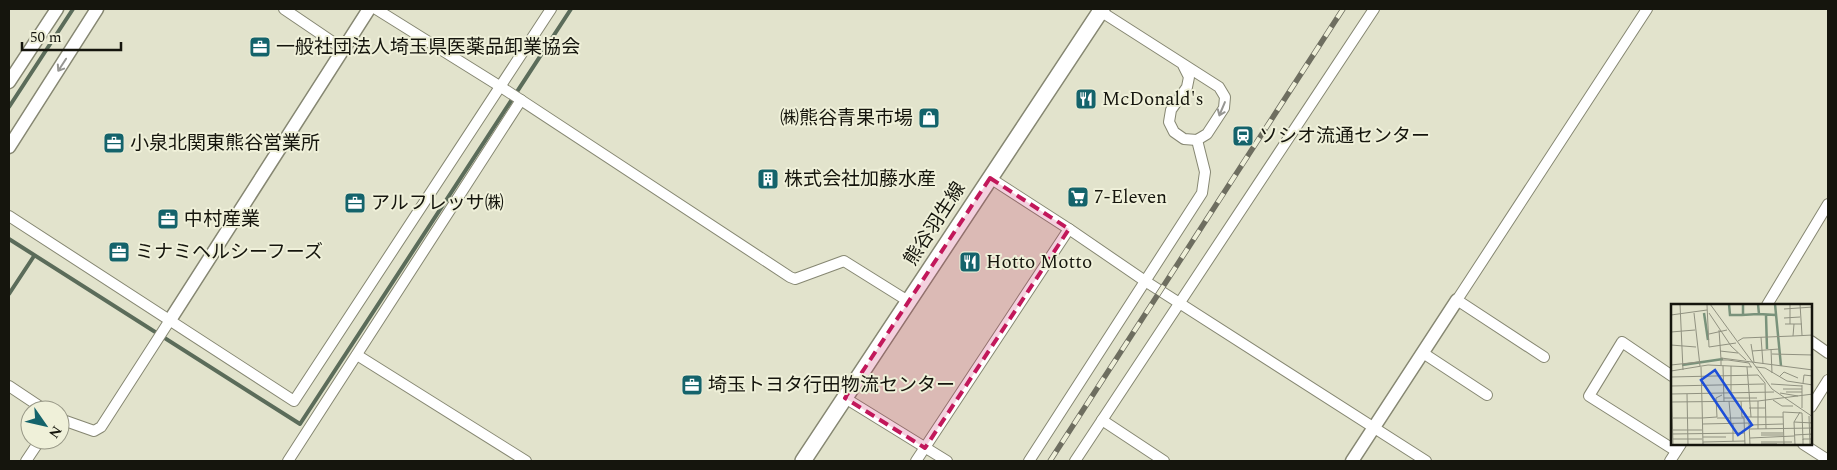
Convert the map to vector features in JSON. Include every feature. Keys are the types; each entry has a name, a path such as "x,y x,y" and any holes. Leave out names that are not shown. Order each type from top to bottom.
{"main road":[{"name":"熊谷羽生線","path":"803,461 1100,10"}],"street":[{"path":"9,82 57,9"},
{"path":"9,147 98,9"},
{"path":"284,9 343,49"},
{"path":"70,423 94,431 101,427 369,9"},
{"path":"376,9 501,86 790,277 795,279 844,261 908,301"},
{"path":"9,216 294,401 551,9"},
{"path":"1074,461 1374,9"},
{"path":"1352,461 1647,9"},
{"path":"1100,10 1184,65 1219,88 1225,97 1224,108 1207,134 1197,140 1184,139 1174,132 1169,122 1171,110 1187,87 1189,77 1184,65"},
{"path":"288,461 521,100"},
{"path":"1029,461 1202,193 1205,172 1197,140"},
{"path":"990,178 1178,302 1426,461"},
{"path":"1768,304 1827,210"},
{"path":"916,461 1069,229"},
{"path":"1457,300 1544,357"},
{"path":"1671,375 1622,342 1589,396 1671,444"},
{"path":"1812,342 1828,352"},
{"path":"1422,353 1487,395"},
{"path":"357,355 526,461"},
{"path":"1812,405 1828,380"},
{"path":"9,386 30,400"},
{"path":"845,398 947,461"},
{"path":"1102,420 1164,461"},
{"path":"1805,445 1828,460"},
{"path":"1670,461 1678,448"},
{"path":"26,461 33,450"}],"highlighted area":[{"path":"990,178 1069,229 925,448 845,398"}],"waterway":[{"path":"9,107 73,9"},
{"path":"9,239 300,424 571,9"},
{"path":"9,294 34,256"}],"railway":[{"path":"1050,461 1343,9"}],"place":[{"name":"一般社団法人埼玉県医薬品卸業協会","path":"260,47"},
{"name":"McDonald's","path":"1086,99"},
{"name":"㈱熊谷青果市場","path":"929,118"},
{"name":"ソシオ流通センター","path":"1243,136"},
{"name":"小泉北関東熊谷営業所","path":"114,143"},
{"name":"株式会社加藤水産","path":"768,179"},
{"name":"7-Eleven","path":"1078,197"},
{"name":"アルフレッサ㈱","path":"355,203"},
{"name":"中村産業","path":"168,219"},
{"name":"ミナミヘルシーフーズ","path":"119,252"},
{"name":"Hotto Motto","path":"970,262"},
{"name":"埼玉トヨタ行田物流センター","path":"692,385"}]}
